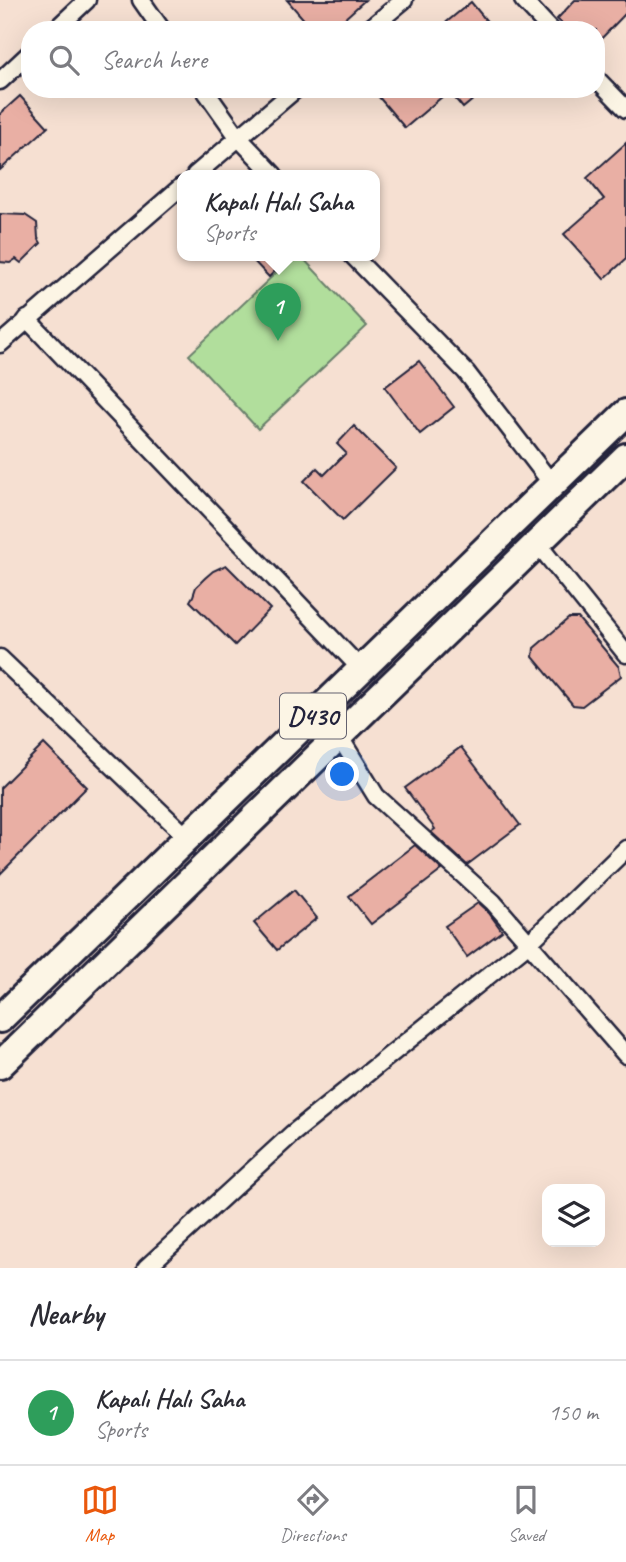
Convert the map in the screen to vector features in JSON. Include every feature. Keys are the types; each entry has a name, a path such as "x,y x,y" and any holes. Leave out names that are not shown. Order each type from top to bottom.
{"highway":[{"name":"D430","path":"0,1019 626,413"},
{"name":"D430","path":"0,1065 626,457"}],"street":[{"path":"65,21 88,0"},
{"path":"141,0 156,21"},
{"path":"379,21 404,0"},
{"path":"523,0 543,21"},
{"path":"0,80 21,61"},
{"path":"605,87 626,109"},
{"path":"210,98 238,137 269,170"},
{"path":"201,170 285,98"},
{"path":"0,344 177,190"},
{"path":"358,261 466,372 552,484"},
{"path":"27,319 361,669"},
{"path":"537,543 626,654"},
{"path":"0,658 187,838"},
{"path":"339,736 376,796 493,902 626,1055"},
{"path":"146,1268 292,1134 529,943 626,849"}],"green space":[{"path":"289,261 306,261 367,326 258,429 189,355"}],"building":[{"path":"287,0 365,0 342,21 305,21"},
{"path":"575,0 626,0 626,13 605,35 605,21 557,19"},
{"path":"471,2 487,21 448,21"},
{"path":"20,96 48,127 0,170 0,114"},
{"path":"380,98 441,98 405,128"},
{"path":"455,98 475,98 463,108"},
{"path":"626,143 626,259 604,279 564,234 604,199 587,178"},
{"path":"0,214 25,215 37,223 41,243 21,263 16,259 10,263 0,262"},
{"path":"254,261 285,261 269,277"},
{"path":"419,361 454,407 420,434 385,387"},
{"path":"354,426 396,468 343,520 304,481 317,468 324,475 346,453 337,444"},
{"path":"226,565 270,609 235,645 190,601 196,587 205,578"},
{"path":"569,618 578,618 619,667 621,676 582,706 573,705 533,657 534,648"},
{"path":"44,744 87,787 0,874 0,788"},
{"path":"461,747 520,825 467,865 431,832 435,829 405,788"},
{"path":"415,845 442,870 371,924 349,896"},
{"path":"294,890 317,918 277,950 254,923"},
{"path":"478,903 502,931 467,957 445,926"}],"place":[{"name":"Kapalı Halı Saha","path":"278,341"}]}
